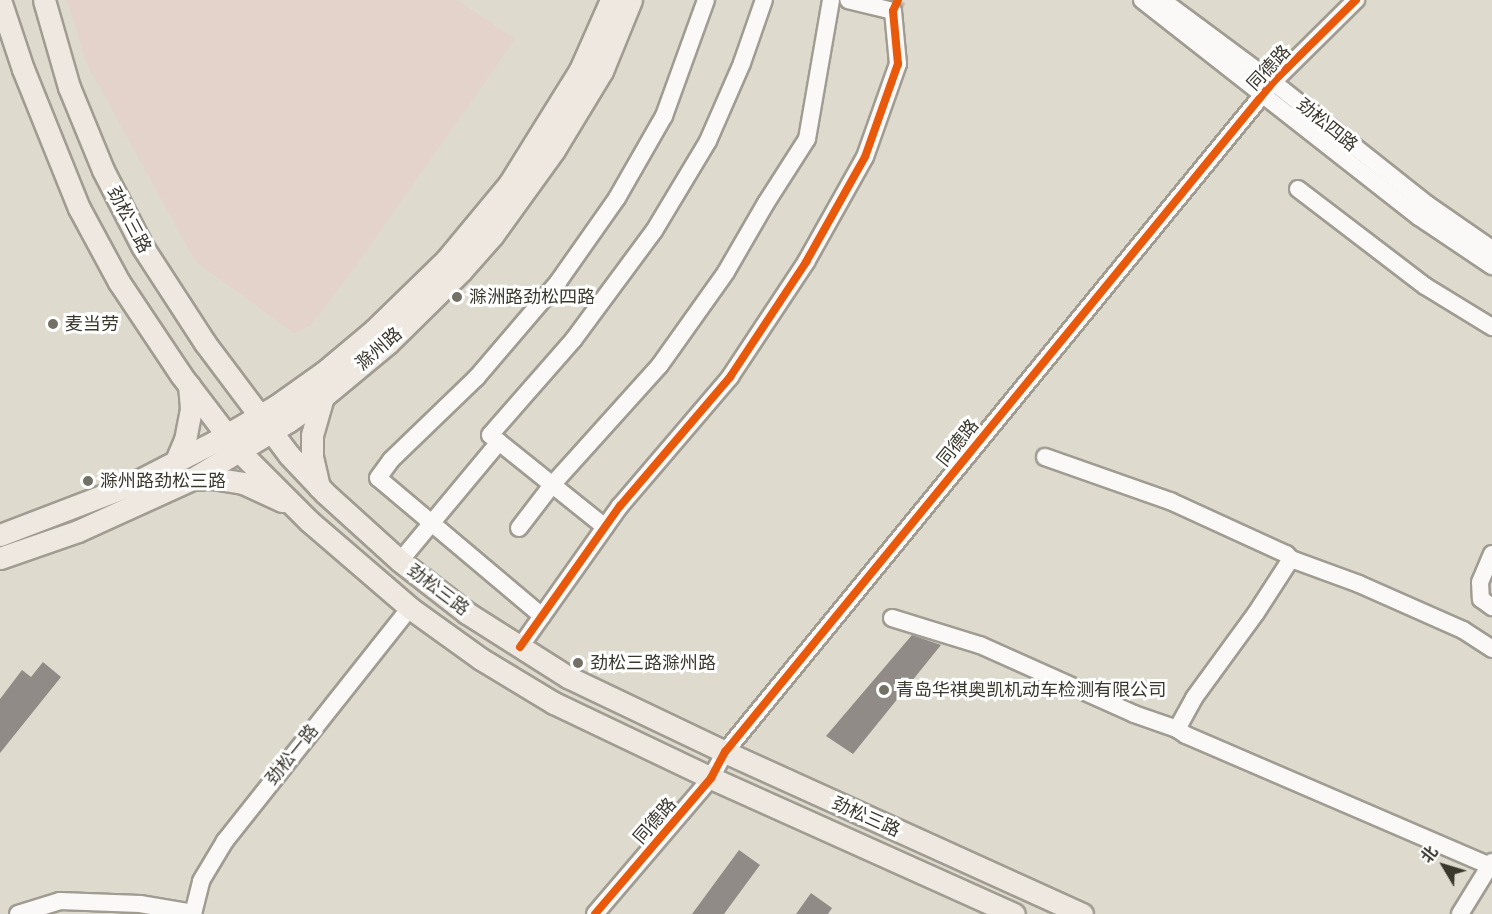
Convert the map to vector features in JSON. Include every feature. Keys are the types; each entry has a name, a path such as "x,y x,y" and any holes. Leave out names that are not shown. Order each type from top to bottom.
{"main road":[{"name":"劲松三路","path":"0,0 23,69 79,208 142,320 233,443 293,506 410,608 481,658 554,704 711,778 1014,914"},
{"name":"劲松三路","path":"44,0 69,87 103,170 153,263 205,343 265,424 320,487 400,561 467,613 568,676 725,752 1082,914"},
{"name":"滁州路","path":"265,424 374,330 425,282 478,223 538,140 574,80 611,0"},
{"name":"滁州路","path":"0,558 87,527 192,479 233,443 265,424 323,397 388,343 492,236 554,150 591,89 632,0"},
{"path":"175,463 186,440 191,408 189,385"},
{"path":"320,487 312,457 312,435 323,397"},
{"name":"滁州路","path":"0,535 130,485 175,463 233,443"},
{"path":"192,479 224,479 243,483 293,506"}],"street":[{"path":"542,616 378,478 391,460 484,369 558,282 617,198 664,116 706,0"},
{"path":"605,527 490,435 574,339 654,231 708,141 742,63 764,0"},
{"path":"519,528 552,485 660,365 726,272 807,139 831,0"},
{"path":"520,647 605,527 730,377 806,262 865,157 898,64 893,11 848,0"},
{"path":"1142,0 1268,88"},
{"name":"劲松四路","path":"1162,0 1419,217 1492,266"},
{"name":"同德路","path":"595,914 711,778 725,752 1268,88 1356,0"},
{"name":"劲松四路","path":"1268,88 1492,249"},
{"path":"1298,189 1425,286 1492,327"},
{"path":"400,561 499,442"},
{"path":"1045,457 1170,501 1286,554 1291,559 1463,630 1492,649"},
{"path":"1492,554 1480,582 1481,599 1492,607"},
{"path":"1177,729 1194,698 1256,613 1291,559"},
{"name":"劲松一路","path":"193,914 201,880 225,841 410,608"},
{"path":"892,618 980,645 1134,714 1177,729 1186,735 1491,865 1460,914"},
{"path":"18,914 60,901 140,904 193,914"}],"shaded area":[{"path":"67,0 457,0 515,39 352,271 310,326 294,333 195,261 86,62"}],"building":[{"name":"青岛华祺奥凯机动车检测有限公司","path":"912,635 941,645 853,754 826,736"},
{"path":"43,662 61,677 0,753 0,699 22,670 31,677"},
{"path":"739,850 760,865 724,914 692,914"},
{"path":"811,893 832,908 828,914 796,914"}],"tunnel":[{"path":"893,11 898,0"}],"cycle path":[{"path":"520,647 620,506 730,377 806,262 865,157 898,64 893,11 898,0"},
{"path":"595,914 711,778 725,752 1273,82 1356,0"}],"place":[{"name":"滁洲路劲松四路","path":"457,297"},
{"name":"麦当劳","path":"53,324"},
{"name":"滁州路劲松三路","path":"88,481"},
{"name":"劲松三路滁州路","path":"578,663"},
{"name":"青岛华祺奥凯机动车检测有限公司","path":"884,690"}]}
